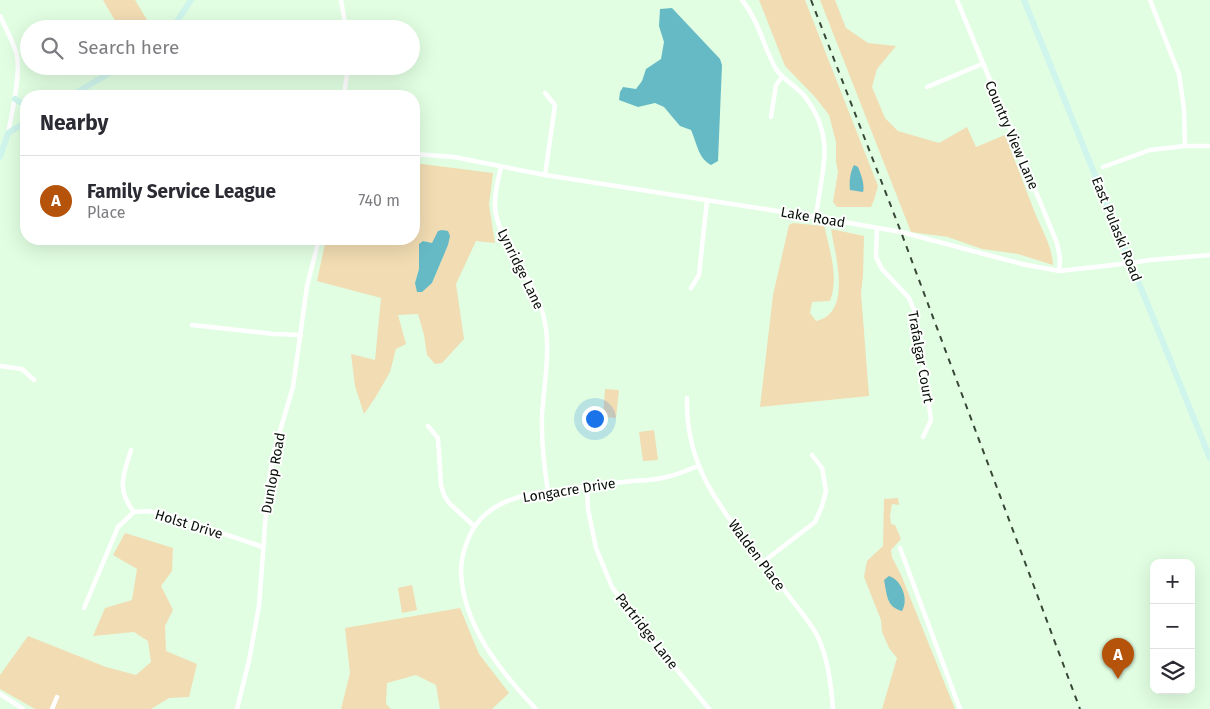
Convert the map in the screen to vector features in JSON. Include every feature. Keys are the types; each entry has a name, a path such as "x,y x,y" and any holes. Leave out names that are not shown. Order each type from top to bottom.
{"main road":[{"path":"178,20 191,0"},
{"name":"East Pulaski Road","path":"1024,0 1210,458"},
{"path":"81,90 107,75"},
{"path":"15,99 20,102"},
{"path":"0,157 8,133 20,126"}],"street":[{"path":"341,0 344,20"},
{"path":"742,0 753,16 775,67 805,97 819,118 826,148 816,217"},
{"name":"Country View Lane","path":"957,0 1057,243 1060,271"},
{"path":"1150,0 1179,74 1182,90 1185,146"},
{"path":"0,16 17,53 15,99 8,133"},
{"path":"927,87 982,64"},
{"path":"345,90 347,75"},
{"path":"771,117 776,85 782,76"},
{"path":"545,93 554,105 545,175"},
{"path":"1103,167 1150,150 1185,146 1210,146"},
{"name":"Lake Road","path":"420,154 454,157 545,175 901,232 1022,264 1060,271 1210,255"},
{"name":"Lynridge Lane","path":"501,167 496,190 495,208 499,228 506,244 523,268 536,292 547,328 548,350 542,417 542,444 548,492"},
{"path":"691,288 698,276 707,200"},
{"name":"Trafalgar Court","path":"877,228 876,257 882,269 909,298 918,329 931,420 923,437"},
{"name":"Dunlop Road","path":"237,709 250,661 258,606 268,486 274,451 293,386 307,286 317,245"},
{"path":"192,325 274,334 301,334"},
{"path":"0,366 22,369 34,380"},
{"name":"Walden Place","path":"686,398 689,435 698,466 722,507 800,609 816,635 826,660 832,688 833,709"},
{"path":"428,426 438,438 441,485 444,495 449,503 474,526"},
{"path":"84,608 118,527 134,512 124,495 122,487 123,476 131,450"},
{"path":"763,562 814,522 822,506 826,491 822,468 812,455"},
{"name":"Longacre Drive","path":"536,709 485,646 466,602 463,590 462,554 474,526 488,512 511,499 548,492 665,478 698,466"},
{"name":"Partridge Lane","path":"587,487 588,509 595,542 612,587 629,611 709,709"},
{"name":"Holst Drive","path":"134,512 157,512 263,547"},
{"path":"900,548 960,709"},
{"path":"0,694 23,709"},
{"path":"52,709 57,697"}],"shaded area":[{"path":"103,0 135,0 147,20 115,20"},
{"path":"759,0 805,0 878,186 871,207 837,207 833,202 838,172 836,142 829,115 815,97 785,66"},
{"path":"820,0 835,0 846,28 868,43 896,46 877,69 872,87 885,118 898,131 939,143 967,127 976,147 1005,135 1049,245 1053,265 1018,254 982,249 948,237 911,232"},
{"path":"420,164 493,173 489,205 495,243 476,241 456,284 464,339 442,363 435,364 427,355 418,314 398,315 406,344 396,349 390,372 364,414 355,386 351,354 375,360 381,298 317,281 325,245 420,245","holes":["423,241 432,243 442,259 432,283 415,283"]},
{"path":"793,223 824,226 825,229 833,265 834,283 830,301 812,302 810,313 816,321 827,316 835,307 838,295 838,267 831,229 864,236 861,293 869,396 760,407 773,295 789,225"},
{"path":"605,389 619,390 616,418 603,417"},
{"path":"654,430 658,460 643,461 639,432"},
{"path":"898,498 899,505 892,504 890,516 891,524 895,525 901,539 891,550 892,557 955,709 882,709 897,658 889,648 882,632 881,620 864,577 867,561 883,546 884,499"},
{"path":"125,533 173,548 172,571 161,586 173,610 165,626 166,651 197,664 189,697 169,698 151,709 35,709 0,689 0,675 28,636 106,667 136,675 151,662 148,641 134,632 93,636 105,608 132,600 137,569 113,555"},
{"path":"412,585 417,610 402,613 398,588"},
{"path":"460,608 479,654 509,693 492,709 440,709 436,685 416,675 387,683 386,704 391,709 341,709 350,673 345,628"}],"water":[{"path":"672,8 720,59 722,65 718,161 711,165 703,158 691,130 680,126 664,107 655,103 638,107 619,100 623,87 636,89 642,81 646,69 661,59 664,42 659,26 660,9"},
{"path":"854,165 858,167 861,176 863,192 850,190 850,177"},
{"path":"438,231 448,231 450,236 448,245 432,283 422,292 417,292 415,283 419,269 419,245 423,241 432,243"},
{"path":"889,576 898,582 903,591 905,601 902,611 893,606 888,599 884,580"}],"railway":[{"path":"811,0 901,232 1080,709"}],"place":[{"name":"Family Service League","path":"1118,679"}]}
